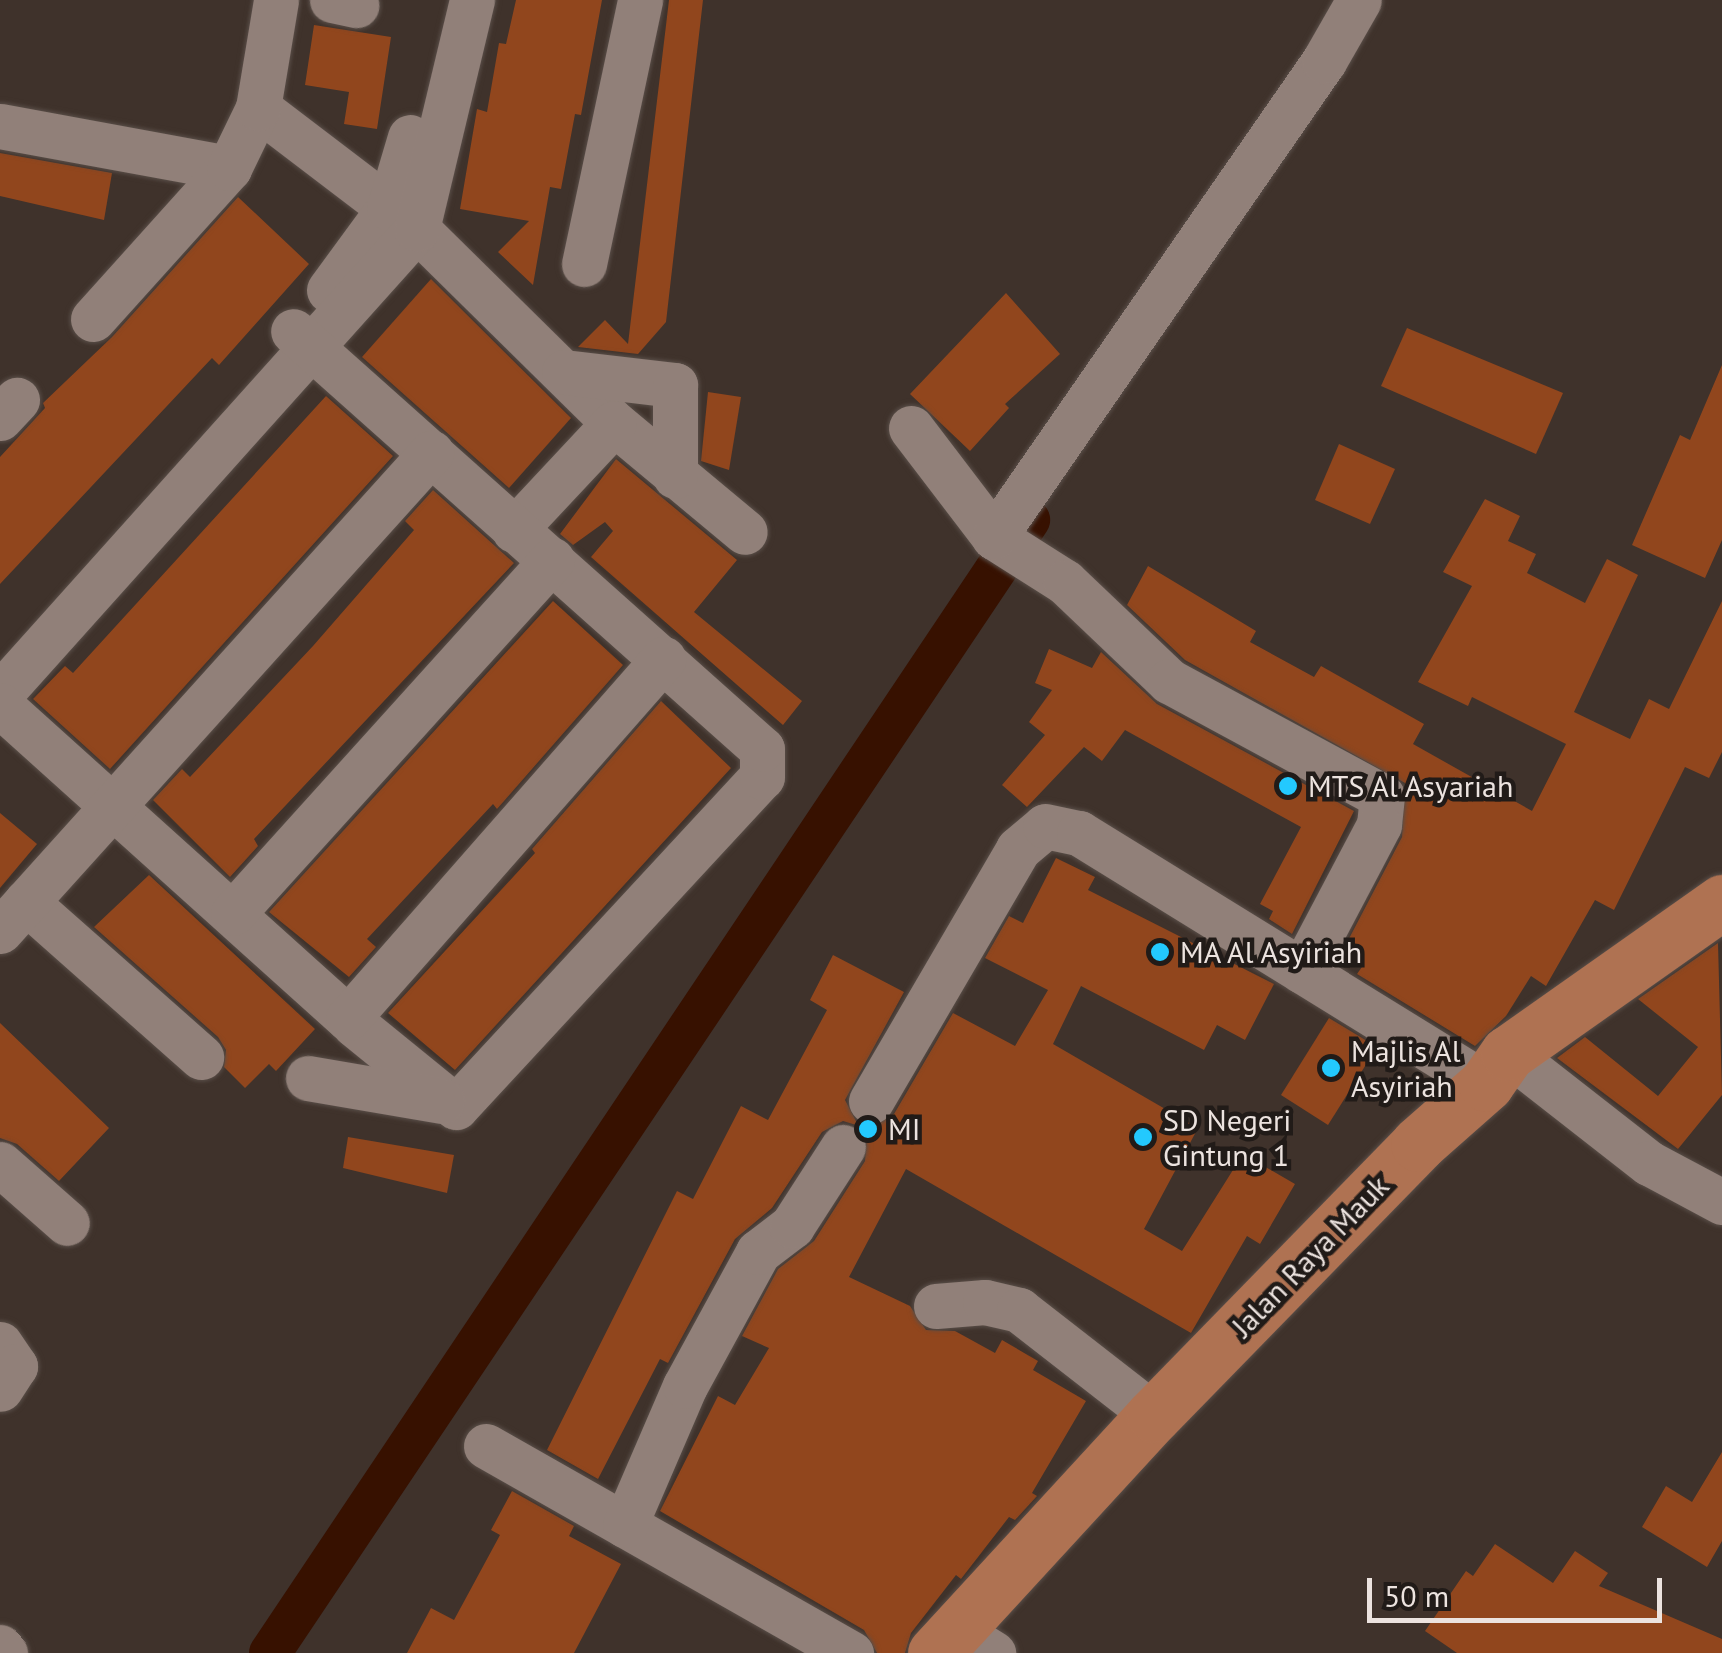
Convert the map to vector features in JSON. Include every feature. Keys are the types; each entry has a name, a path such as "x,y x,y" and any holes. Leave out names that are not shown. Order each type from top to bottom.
{"main road":[{"name":"Jalan Raya Mauk","path":"961,1646 1154,1416 1418,1144 1497,1069 1722,902"}],"street":[{"path":"93,320 229,168 258,108 276,0"},
{"path":"403,218 444,0"},
{"path":"0,694 304,340 403,218 472,0"},
{"path":"584,264 640,0"},
{"path":"1001,541 1359,0"},
{"path":"258,108 403,218 614,422 745,532"},
{"path":"0,126 229,168"},
{"path":"304,340 663,659 762,750 762,776 460,1102 296,1092 351,1022 663,659"},
{"path":"0,649 304,340"},
{"path":"564,372 675,385 675,476"},
{"path":"514,530 614,422"},
{"path":"911,428 1001,541 1066,582 1169,681 1375,791 1386,803 1302,971"},
{"path":"201,1058 13,916 431,454"},
{"path":"233,912 552,560"},
{"path":"0,705 444,1101"},
{"path":"870,1101 1018,849 1046,826 1079,834 1302,971 1497,1069 1649,1163 1722,1202"},
{"path":"625,1525 685,1386 758,1252 792,1226 843,1147"},
{"path":"0,1164 67,1224"},
{"path":"936,1306 985,1302 1019,1310 1154,1416"},
{"path":"0,1344 15,1366 0,1389"},
{"path":"486,1446 851,1653"},
{"path":"0,1647 6,1653"}],"building":[{"path":"516,0 602,0 581,115 575,114 561,189 550,187 533,285 498,252 529,221 460,209 477,109 487,112 499,43 506,44"},
{"path":"669,0 703,0 666,322 638,354 578,347 605,320 628,344"},
{"path":"314,25 391,37 377,129 344,124 349,92 305,85"},
{"path":"0,153 112,173 104,220 0,196"},
{"path":"238,197 309,264 219,365 212,358 0,584 0,457 45,408 43,403 112,337"},
{"path":"431,279 571,418 509,488 362,357"},
{"path":"1006,293 1060,354 1005,404 1009,408 970,451 910,394"},
{"path":"1407,328 1563,393 1536,454 1381,386"},
{"path":"1722,365 1722,540 1705,578 1632,545 1680,435 1690,440"},
{"path":"708,392 741,397 729,470 701,461"},
{"path":"326,396 393,456 110,769 33,699 65,666 73,673"},
{"path":"1339,444 1395,469 1370,524 1315,500"},
{"path":"616,459 737,560 694,612 802,701 783,725 591,557 613,531 605,522 573,545 560,534"},
{"path":"433,490 514,563 254,839 258,846 230,877 153,800 182,769 190,777 313,646 414,530 405,521"},
{"path":"1485,499 1520,516 1508,541 1536,554 1527,573 1585,603 1607,559 1638,575 1574,712 1630,739 1649,699 1669,709 1722,601 1722,752 1709,778 1685,767 1614,910 1595,900 1546,986 1531,976 1506,1016 1475,1046 1357,974 1364,964 1343,950 1402,837 1405,783 1185,660 1127,605 1148,566 1256,631 1250,642 1314,677 1321,666 1424,724 1413,744 1532,811 1566,744 1472,697 1468,706 1418,682 1472,586 1443,572"},
{"path":"553,601 623,665 497,809 493,804 367,939 376,947 349,977 269,912"},
{"path":"1049,649 1092,668 1101,652 1157,704 1354,811 1292,934 1269,919 1273,911 1260,904 1301,827 1125,730 1102,761 1084,747 1027,807 1002,785 1045,735 1029,722 1052,690 1035,683"},
{"path":"661,701 731,768 455,1070 388,1013 535,853 532,849"},
{"path":"0,813 37,844 0,888"},
{"path":"1056,858 1095,877 1088,890 1274,984 1245,1040 1217,1025 1204,1050 1081,986 1053,1044 1198,1128 1144,1229 1182,1251 1243,1154 1295,1184 1260,1244 1247,1236 1191,1333 906,1169 849,1277 910,1306 926,1330 955,1331 995,1353 1002,1340 1038,1361 1033,1370 1086,1401 1032,1493 1037,1496 1015,1520 1009,1517 961,1579 956,1575 911,1633 905,1653 877,1653 864,1630 660,1511 718,1396 735,1405 769,1348 742,1336 778,1269 814,1241 865,1161 867,1136 856,1125 843,1121 822,1132 772,1208 735,1239 668,1363 660,1359 598,1479 547,1450 677,1191 693,1199 741,1106 768,1120 827,1010 810,1000 833,955 904,992 845,1100 857,1123 872,1127 894,1114 953,1013 1015,1046 1048,990 985,958 1009,916 1023,923"},
{"path":"149,875 315,1029 276,1071 269,1064 245,1088 224,1067 226,1050 218,1037 94,927"},
{"path":"1718,943 1722,1095 1678,1149 1557,1058 1585,1037 1658,1096 1698,1047 1638,999"},
{"name":"Majlis Al Asyiriah","path":"1329,1018 1377,1047 1328,1125 1281,1095"},
{"path":"0,1023 109,1128 59,1181 17,1144 0,1138"},
{"path":"348,1137 454,1155 447,1193 343,1168"},
{"path":"1722,1452 1722,1541 1707,1567 1642,1527 1666,1486 1692,1502"},
{"path":"512,1491 574,1526 569,1536 621,1564 574,1653 407,1653 431,1608 454,1620 500,1535 491,1530"},
{"path":"1495,1544 1553,1583 1575,1551 1608,1573 1599,1586 1722,1639 1722,1653 1457,1653 1425,1631 1466,1571 1473,1576"}],"waterway":[{"path":"270,1653 1029,520"}],"place":[{"name":"MTS Al Asyariah","path":"1288,786"},
{"name":"MA Al Asyiriah","path":"1160,952"},
{"name":"Majlis Al Asyiriah","path":"1331,1068"},
{"name":"MI","path":"868,1129"},
{"name":"SD Negeri Gintung 1","path":"1143,1137"}]}
